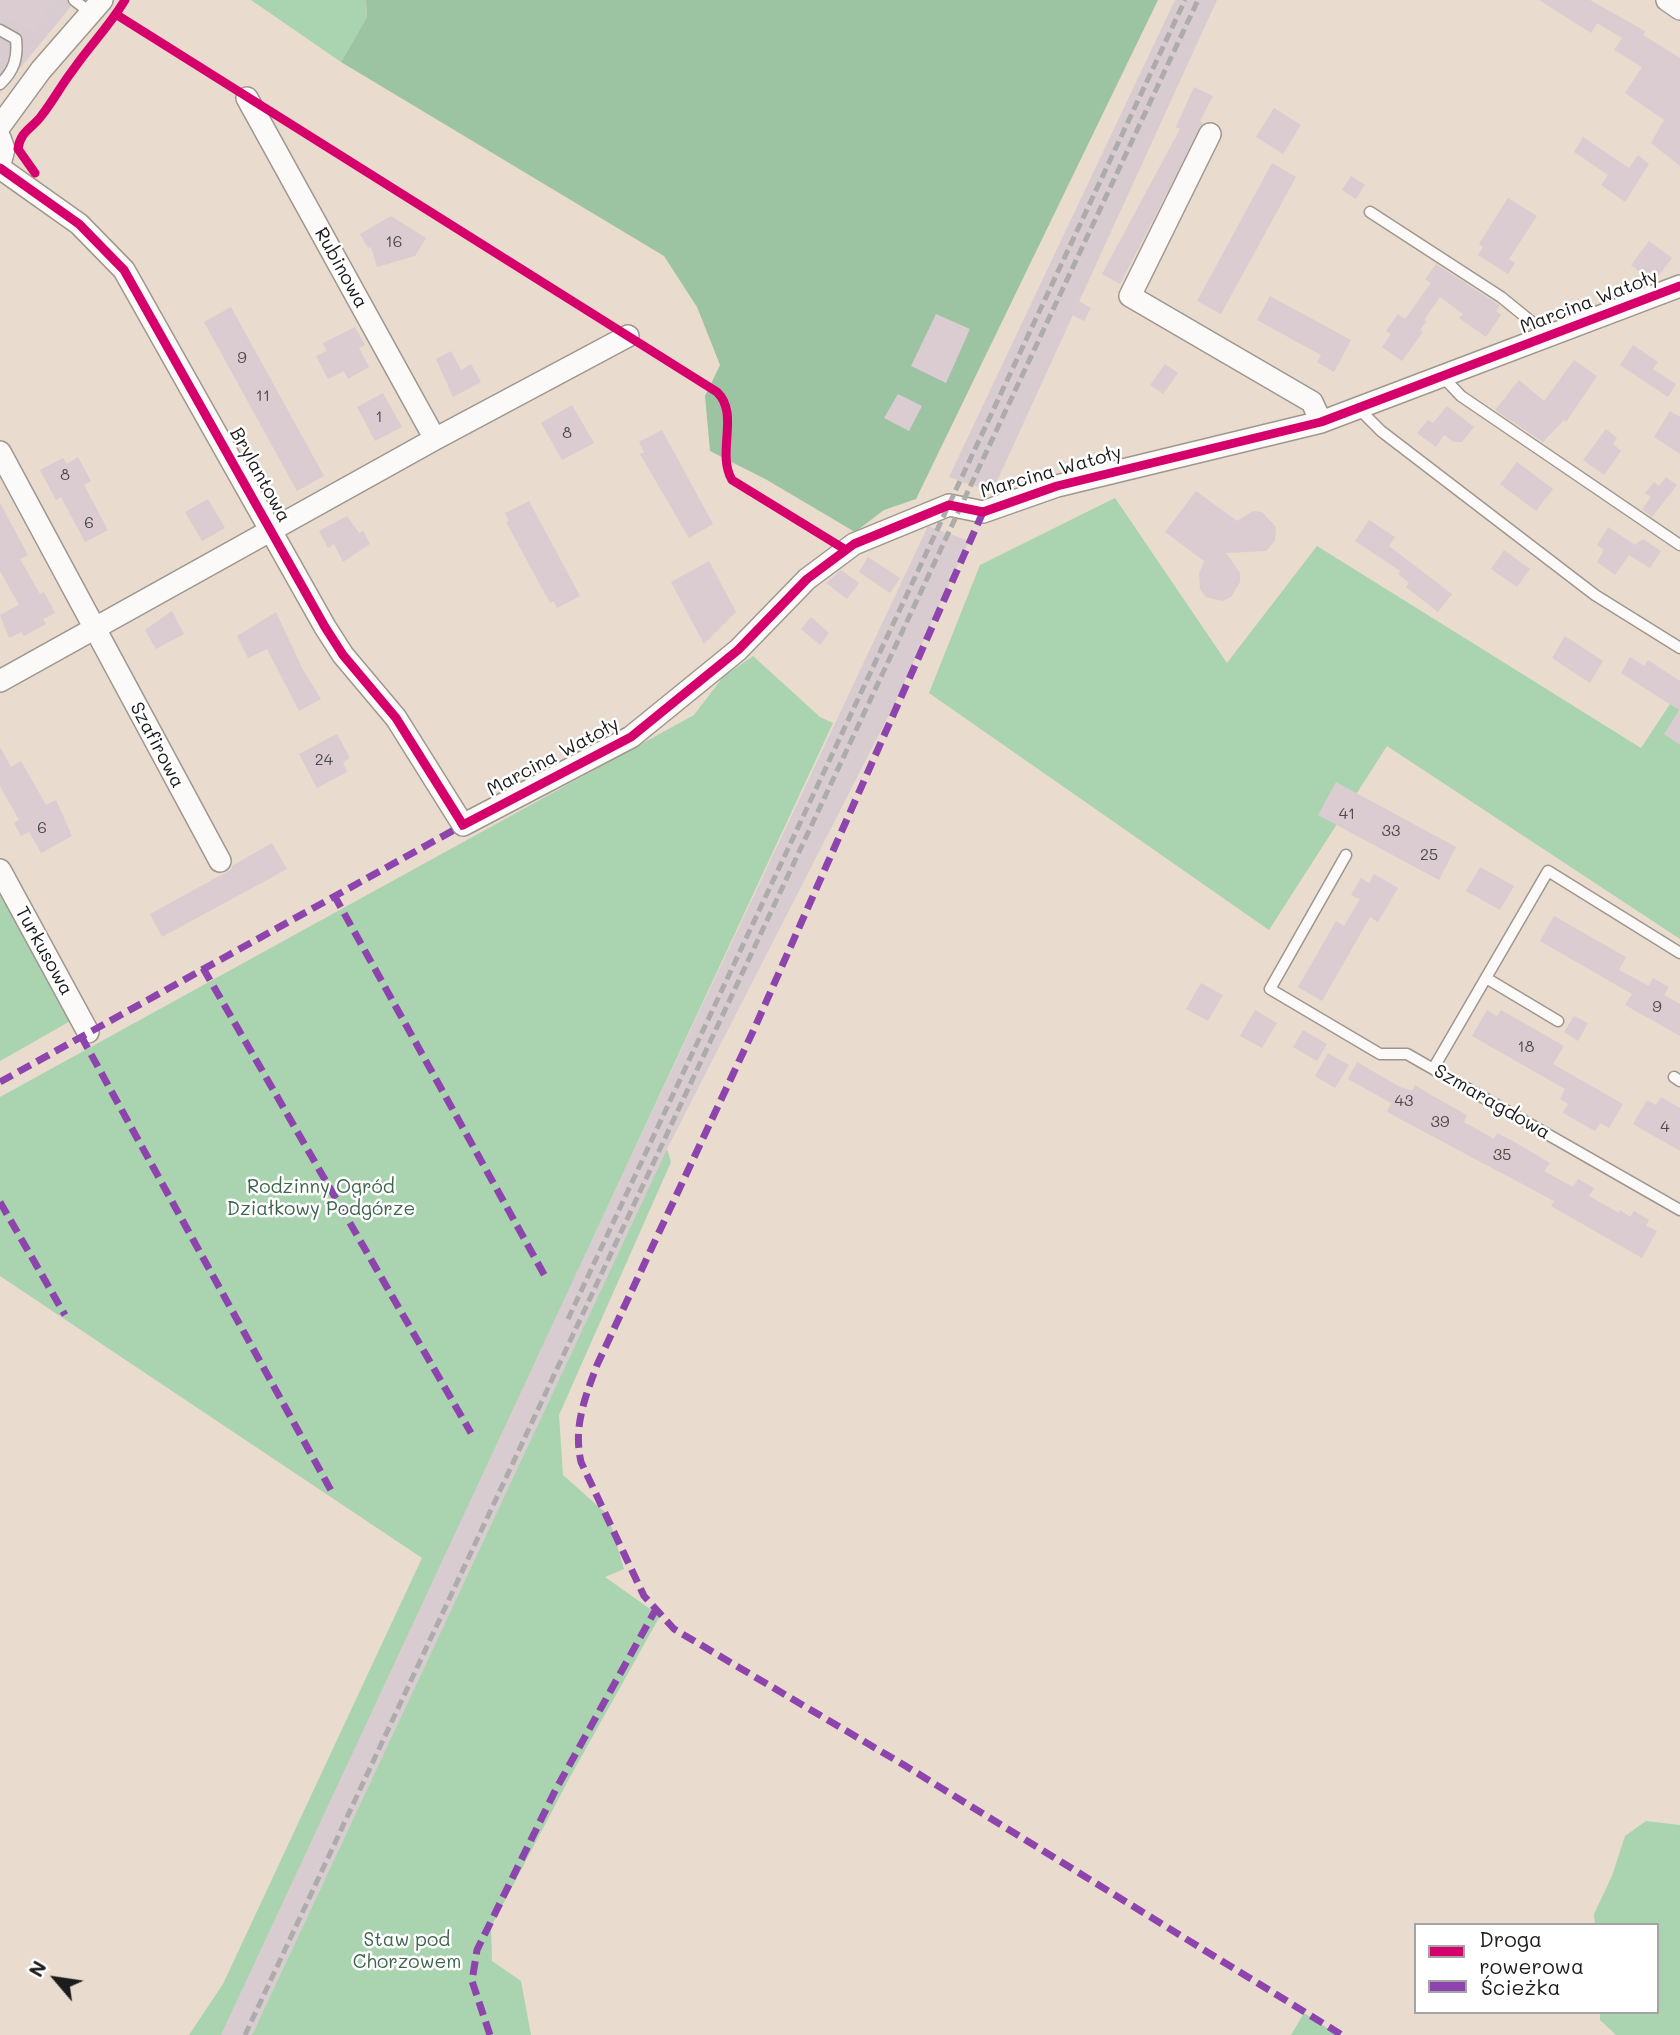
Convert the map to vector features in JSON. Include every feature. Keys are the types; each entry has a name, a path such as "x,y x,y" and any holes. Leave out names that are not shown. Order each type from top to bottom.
{"street":[{"path":"1667,0 1680,9"},
{"path":"0,126 89,4"},
{"name":"Rubinowa","path":"247,97 435,439"},
{"path":"1210,134 1130,296 1312,402 1321,422"},
{"path":"0,138 4,149 0,166"},
{"name":"Brylantowa","path":"0,166 79,224 124,270 343,655 396,719 463,825"},
{"name":"Marcina Watoły","path":"463,825 631,737 738,650 807,579 854,544 948,505 983,513 1056,486 1321,422 1680,286"},
{"path":"0,681 435,439 628,336"},
{"name":"Szafirowa","path":"0,452 220,861"},
{"name":"Turkusowa","path":"0,870 88,1032"}],"lane":[{"path":"0,30 16,39 18,55 13,68 0,84"},
{"path":"1370,212 1501,297 1549,336"},
{"path":"1442,376 1461,396 1680,545"},
{"path":"1357,408 1381,431 1595,595 1680,648"},
{"name":"Szmaragdowa","path":"1346,855 1270,989 1380,1054 1407,1054 1680,1209"},
{"path":"1433,1069 1548,871 1680,953"},
{"path":"1486,978 1558,1021"}],"shaded area":[{"path":"0,0 76,0 0,93"},
{"path":"1175,0 1217,0 992,492 949,477"},
{"path":"928,526 969,541 894,705 667,1149 252,2035 221,2035 438,1566"}],"green space":[{"path":"251,0 366,0 367,17 341,62"},
{"path":"366,0 1158,0 916,499 884,510 855,532 767,480 710,451 705,396 720,365 697,307 664,256 341,62 367,17"},
{"path":"1115,498 1227,663 1317,546 1641,748 1680,689 1680,939 1387,746 1269,930 929,693 980,565"},
{"name":"Rodzinny Ogród Działkowy Podgórze","path":"753,656 820,717 833,723 221,2035 189,2035 223,1984 422,1558 0,1276 0,1097 694,715 723,677"},
{"path":"0,896 74,1019 0,1061"},
{"name":"Staw pod Chorzowem","path":"667,1149 671,1162 559,1415 563,1475 608,1515 624,1569 605,1577 660,1616 570,1777 491,1927 492,1961 521,1981 531,2035 252,2035"},
{"path":"1646,1821 1680,1825 1680,2035 1616,2035 1600,2020 1600,2014 1659,2014 1659,1923 1595,1923 1594,1914 1612,1876 1625,1836"},
{"path":"1304,2013 1338,2035 1291,2035"}],"building":[{"path":"0,0 53,0 35,32 0,15"},
{"path":"1539,0 1590,0 1645,31 1643,35 1680,58 1680,166 1651,143 1664,120 1625,93 1642,67 1614,50 1622,38 1597,23 1591,33"},
{"path":"1194,87 1213,96 1200,121 1203,123 1120,284 1102,274 1180,129 1176,127"},
{"path":"1274,108 1301,125 1283,154 1256,137"},
{"path":"1583,137 1629,168 1638,155 1649,164 1625,202 1601,185 1608,175 1574,152"},
{"path":"1272,163 1296,177 1221,314 1197,301"},
{"path":"1351,176 1365,185 1356,199 1342,190"},
{"path":"1508,198 1537,216 1509,259 1515,263 1508,274 1478,255 1483,247 1479,244"},
{"path":"391,216 426,238 415,256 377,267 371,247 368,248 360,234"},
{"path":"1649,241 1672,258 1654,282 1631,265"},
{"path":"1436,264 1500,306 1496,311 1501,315 1486,337 1459,318 1463,314 1440,297 1424,320 1427,321 1420,330 1423,332 1402,361 1382,347 1391,334 1386,331 1398,314 1405,319 1431,283 1425,279"},
{"path":"1270,296 1351,340 1334,372 1317,362 1321,355 1257,320"},
{"path":"1077,300 1091,308 1084,321 1070,314"},
{"path":"231,307 324,476 297,491 204,322"},
{"path":"936,314 970,329 946,383 911,366"},
{"path":"355,327 365,345 359,348 369,367 348,379 344,371 328,379 316,356 327,351 323,343"},
{"path":"1633,345 1658,362 1653,369 1676,384 1668,397 1620,365"},
{"path":"451,351 461,370 471,364 481,382 453,397 436,359"},
{"path":"1574,360 1597,376 1566,422 1564,420 1543,442 1495,410 1519,380 1544,401"},
{"path":"1165,364 1178,373 1163,394 1150,385"},
{"path":"383,393 402,427 375,441 357,407"},
{"path":"898,394 922,406 909,431 884,418"},
{"path":"572,405 594,443 562,460 541,423"},
{"path":"1447,406 1474,427 1462,442 1454,442 1444,435 1436,447 1417,433 1428,420 1433,423"},
{"path":"1670,411 1680,417 1680,454 1654,437"},
{"path":"1606,429 1617,438 1613,444 1621,451 1604,475 1583,460"},
{"path":"662,430 713,524 689,538 640,454 644,452 639,442"},
{"path":"78,457 91,481 84,485 108,530 85,542 61,497 56,500 40,470 63,458 67,464"},
{"path":"1517,462 1553,489 1536,511 1500,484"},
{"path":"1666,477 1677,485 1652,517 1642,509 1651,497 1645,493 1654,482 1659,486"},
{"path":"1196,491 1237,521 1253,511 1262,512 1276,527 1275,541 1266,551 1226,553 1240,573 1240,582 1231,597 1222,601 1206,597 1200,589 1199,574 1204,561 1165,532"},
{"path":"208,499 225,528 202,541 185,512"},
{"path":"529,501 580,596 557,608 553,601 550,603 506,522 509,521 505,513"},
{"path":"0,503 28,555 20,559 40,594 44,592 55,613 43,619 46,624 24,636 21,632 9,638 0,615 19,605 0,571"},
{"path":"347,516 359,533 363,531 370,544 343,562 334,544 328,548 319,531"},
{"path":"1369,520 1395,537 1389,546 1452,594 1438,612 1406,587 1409,583 1398,574 1400,571 1355,541"},
{"path":"1608,527 1635,545 1643,539 1661,551 1650,568 1629,555 1615,575 1597,562 1604,550 1597,545"},
{"path":"1504,550 1530,569 1517,587 1491,569"},
{"path":"868,557 900,578 890,593 859,572"},
{"path":"709,561 736,612 704,644 671,582"},
{"path":"841,570 859,583 847,599 826,583"},
{"path":"172,611 184,634 156,649 145,630"},
{"path":"276,612 302,668 321,699 299,711 267,649 248,658 237,636"},
{"path":"811,617 829,633 820,645 801,629"},
{"path":"1565,636 1603,661 1590,683 1552,658"},
{"path":"1630,657 1644,666 1648,660 1680,681 1680,745 1664,734 1679,710 1621,673"},
{"path":"337,734 350,758 343,762 347,772 317,788 299,754"},
{"path":"0,747 11,767 21,761 46,805 56,800 72,836 41,853 29,832 21,836 14,823 19,820 0,786"},
{"path":"1336,782 1456,847 1439,880 1318,815"},
{"path":"272,843 287,869 162,937 150,914 232,869 232,866"},
{"path":"1480,867 1514,886 1500,910 1466,891"},
{"path":"1374,874 1398,888 1378,922 1370,917 1322,1001 1298,987 1336,921 1344,926 1360,899 1351,895 1361,878 1369,883"},
{"path":"1554,916 1626,957 1619,970 1649,986 1653,978 1669,987 1664,995 1680,1004 1680,1036 1625,1005 1632,994 1540,941"},
{"path":"1201,983 1223,995 1208,1021 1186,1009"},
{"path":"1255,1010 1277,1023 1262,1048 1240,1036"},
{"path":"1487,1010 1497,1016 1501,1010 1564,1046 1553,1064 1623,1104 1609,1128 1600,1123 1595,1131 1563,1113 1568,1104 1560,1099 1565,1089 1472,1036"},
{"path":"1574,1016 1588,1023 1578,1041 1564,1032"},
{"path":"1303,1030 1327,1044 1317,1061 1293,1047"},
{"path":"1328,1053 1349,1065 1335,1088 1315,1076"},
{"path":"1357,1062 1400,1087 1412,1091 1415,1085 1467,1115 1464,1122 1494,1139 1497,1133 1511,1140 1550,1163 1544,1171 1573,1187 1578,1179 1594,1188 1589,1196 1619,1213 1620,1210 1630,1217 1634,1211 1649,1220 1646,1226 1657,1231 1642,1258 1551,1206 1554,1201 1387,1112 1391,1103 1348,1079"},
{"path":"1661,1097 1680,1108 1680,1151 1633,1124 1647,1100 1656,1105"}],"railway":[{"path":"568,1319 1185,0"},
{"path":"245,2035 1198,0"}],"marked path":[{"path":"983,512 755,1027 597,1365 579,1424 581,1462 644,1596 674,1629 904,1765 1342,2035"},
{"path":"0,1082 463,825"},
{"path":"334,895 546,1278"},
{"path":"203,968 471,1433"},
{"path":"81,1036 333,1494"},
{"path":"0,1202 65,1315"},
{"path":"490,2035 472,1981 477,1950 556,1789 656,1609"}],"cycle path":[{"path":"35,173 18,149 21,138 42,115 125,0"},
{"path":"117,15 717,392 727,411 726,458 732,480 846,550"},
{"path":"0,168 79,224 124,270 325,627 343,655 396,718 463,825 631,737 738,650 807,579 854,544 949,505 983,512 1057,486 1321,422 1680,286"}]}
